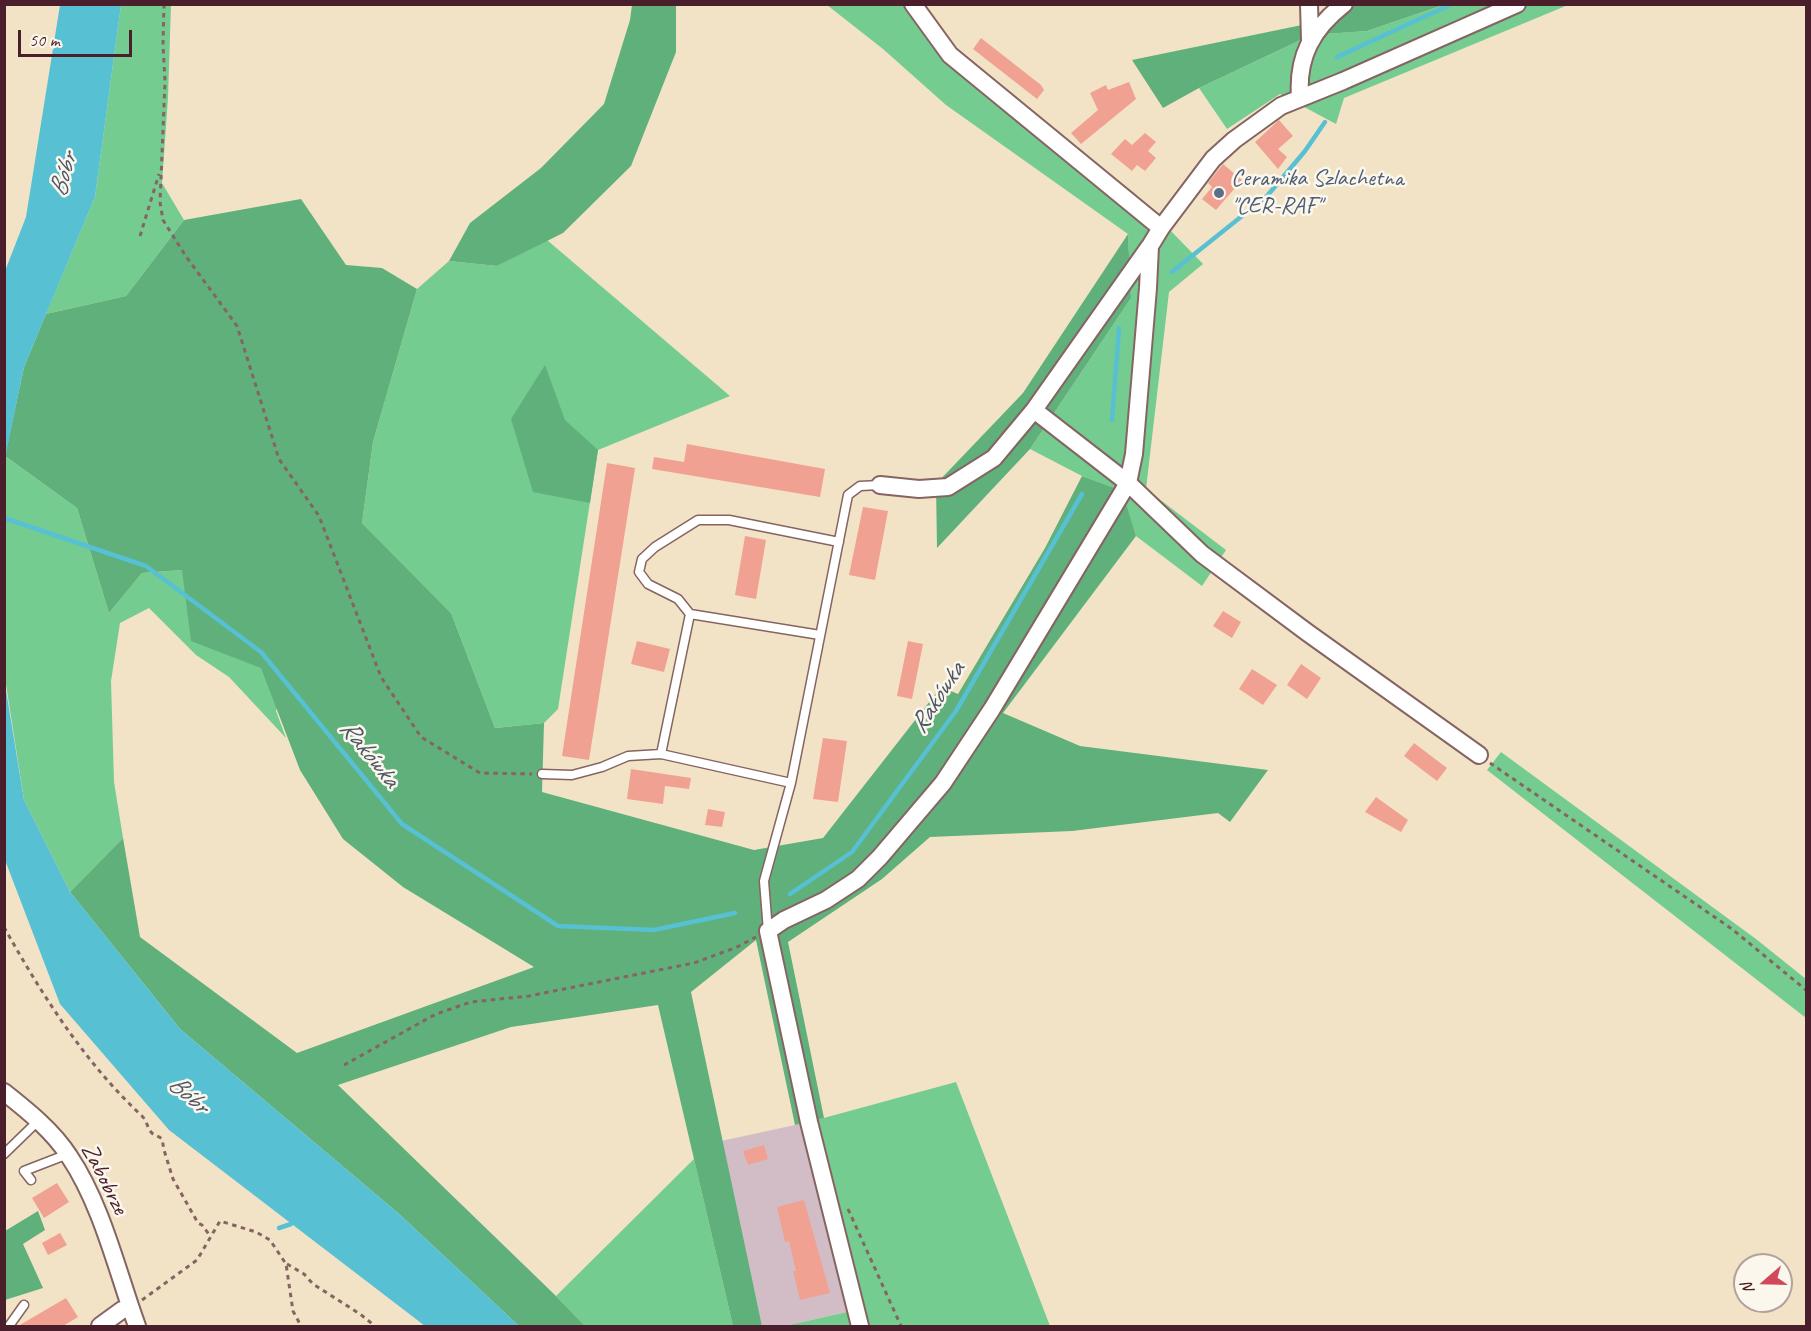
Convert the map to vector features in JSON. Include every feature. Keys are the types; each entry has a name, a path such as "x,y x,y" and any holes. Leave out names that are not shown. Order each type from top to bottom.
{"street":[{"path":"913,4 950,55 1161,228"},
{"path":"1300,97 1299,77 1310,40 1309,4"},
{"path":"1310,40 1327,18 1344,4"},
{"path":"880,485 919,489 948,487 994,458 1034,410 1161,228 1213,159 1234,140 1281,106 1517,4"},
{"path":"860,1326 809,1122 768,931 783,920 826,900 858,879 880,857 943,783 992,709 1128,483 1134,454 1150,246"},
{"path":"1034,410 1128,483 1202,554 1479,755"},
{"name":"Zabobrze","path":"4,1092 38,1121 68,1154 80,1174 134,1305 137,1326"},
{"path":"99,1326 122,1310 134,1305"}],"lane":[{"path":"768,931 764,881 792,783 848,495 860,486 880,485"},
{"path":"820,635 690,614 678,599 648,584 639,572 642,559 656,547 698,520 729,520 839,542"},
{"path":"661,754 690,614"},
{"path":"542,774 572,774 602,767 628,756 661,754 792,783"},
{"path":"4,1154 38,1121"},
{"path":"31,1180 24,1171 68,1154"},
{"path":"9,1326 24,1305"}],"path":[{"path":"164,4 162,44 165,82 160,202 163,220 185,255 237,326 279,459 320,516 381,676 421,737 480,773 542,774"},
{"path":"140,236 161,163"},
{"path":"1479,755 1732,929 1806,990"},
{"path":"4,927 57,1014 128,1105 147,1121 149,1130 162,1139 165,1157 173,1179 198,1223 211,1237"},
{"path":"344,1065 436,1014 471,1002 530,996 694,963 737,947 768,931"},
{"path":"848,1208 901,1326"},
{"path":"134,1305 196,1260 220,1221 270,1240 286,1264 293,1311 301,1326"},
{"path":"286,1264 304,1274 313,1284 375,1326"}],"shaded area":[{"path":"809,1122 856,1310 785,1326 762,1326 721,1141"}],"green space":[{"path":"121,5 171,5 162,183 184,220 126,296 46,314 95,197"},
{"path":"632,5 676,5 676,52 631,166 563,233 497,266 449,261 470,223 541,168 604,104 630,20"},
{"path":"827,5 913,5 922,22 1041,123 1133,192 1203,264 1169,292 1146,489 1226,550 1202,586 1136,536 1121,491 1082,476 1030,449 1131,298 1128,234 946,105 883,49"},
{"path":"1356,5 1443,5 1367,31 1311,35 1199,88 1163,108 1132,60 1302,25"},
{"path":"1443,5 1568,5 1344,98 1336,124 1280,94 1227,129 1199,88 1311,35 1367,31"},
{"path":"301,199 346,265 382,268 417,289 373,442 362,523 451,613 495,728 544,723 542,792 754,850 823,838 941,687 958,694 1045,548 1082,476 1122,491 1136,536 1003,713 1080,746 1268,770 1230,822 1218,813 1072,831 930,837 882,879 788,942 824,1118 795,1125 756,940 691,992 762,1326 733,1326 658,1005 511,1027 338,1085 585,1326 519,1326 398,1213 180,1029 70,892 123,838 140,937 297,1053 534,967 403,887 343,839 300,770 261,668 191,641 182,570 142,573 109,613 77,508 5,456 24,367 46,314 126,296 184,220"},
{"path":"1128,234 1131,298 1030,449 937,548 936,484 1023,393"},
{"path":"547,240 730,396 598,450 558,709 544,723 495,728 451,613 362,523 373,442 417,289 449,261 497,266"},
{"path":"545,365 565,420 598,450 590,503 533,492 511,419"},
{"path":"5,456 77,508 109,613 142,573 182,570 301,623 276,711 286,738 229,677 196,655 149,608 120,623 111,681 114,782 123,838 70,892 24,800 5,678"},
{"path":"1501,752 1756,939 1806,979 1806,1018 1487,770"},
{"path":"956,1082 1050,1326 785,1326 856,1310 809,1122"},
{"path":"694,1159 733,1326 585,1326 556,1296"},
{"path":"38,1211 45,1230 23,1244 43,1288 5,1300 5,1231"}],"water":[{"name":"Bóbr","path":"60,5 121,5 95,197 24,367 5,458 5,271 26,217"},
{"name":"Bóbr","path":"4,678 24,800 70,892 180,1029 398,1213 519,1326 425,1326 169,1130 60,1004 5,860"}],"building":[{"path":"981,38 1041,85 1044,90 1037,99 973,49"},
{"path":"1129,82 1136,99 1081,144 1071,133 1098,110 1090,93 1106,85 1108,90"},
{"path":"1279,120 1293,136 1278,149 1287,157 1278,169 1255,142"},
{"path":"1145,133 1156,142 1148,151 1156,158 1145,171 1137,165 1132,171 1111,154 1125,139 1132,145"},
{"name":"Ceramika Szlachetna \"CER-RAF\"","path":"1223,164 1242,180 1216,210 1202,199 1212,187 1208,183"},
{"path":"687,444 825,469 820,497 652,469 654,457 684,462"},
{"path":"607,463 635,468 589,760 562,756"},
{"path":"863,507 888,511 875,580 849,575"},
{"path":"745,536 766,540 756,599 735,595"},
{"path":"1223,611 1241,622 1232,638 1213,626"},
{"path":"637,641 670,649 664,672 631,664"},
{"path":"908,641 923,644 912,699 897,696"},
{"path":"1301,664 1321,678 1307,699 1287,685"},
{"path":"1252,669 1277,685 1263,705 1239,689"},
{"path":"823,738 847,741 838,802 813,799"},
{"path":"1414,743 1447,768 1437,781 1404,756"},
{"path":"631,769 691,778 689,789 665,786 663,804 627,799"},
{"path":"1376,797 1408,820 1401,832 1365,812"},
{"path":"708,809 725,812 722,827 705,825"},
{"path":"764,1145 768,1159 748,1165 743,1151"},
{"path":"57,1183 69,1202 44,1218 32,1198"},
{"path":"804,1200 830,1293 800,1300 789,1241 785,1242 777,1207"},
{"path":"60,1233 67,1245 48,1255 42,1243"},
{"path":"66,1298 78,1317 63,1326 18,1326"}],"waterway":[{"name":"Rakówka","path":"1337,57 1452,4"},
{"name":"Rakówka","path":"1172,272 1267,196 1305,151 1325,122"},
{"name":"Rakówka","path":"1112,420 1119,328"},
{"name":"Rakówka","path":"790,894 852,852 956,711 1082,494"},
{"name":"Rakówka","path":"4,518 146,566 261,652 402,824 558,926 654,930 735,913"},
{"path":"279,1228 291,1224"}],"place":[{"name":"Ceramika Szlachetna \"CER-RAF\"","path":"1219,193"}]}
